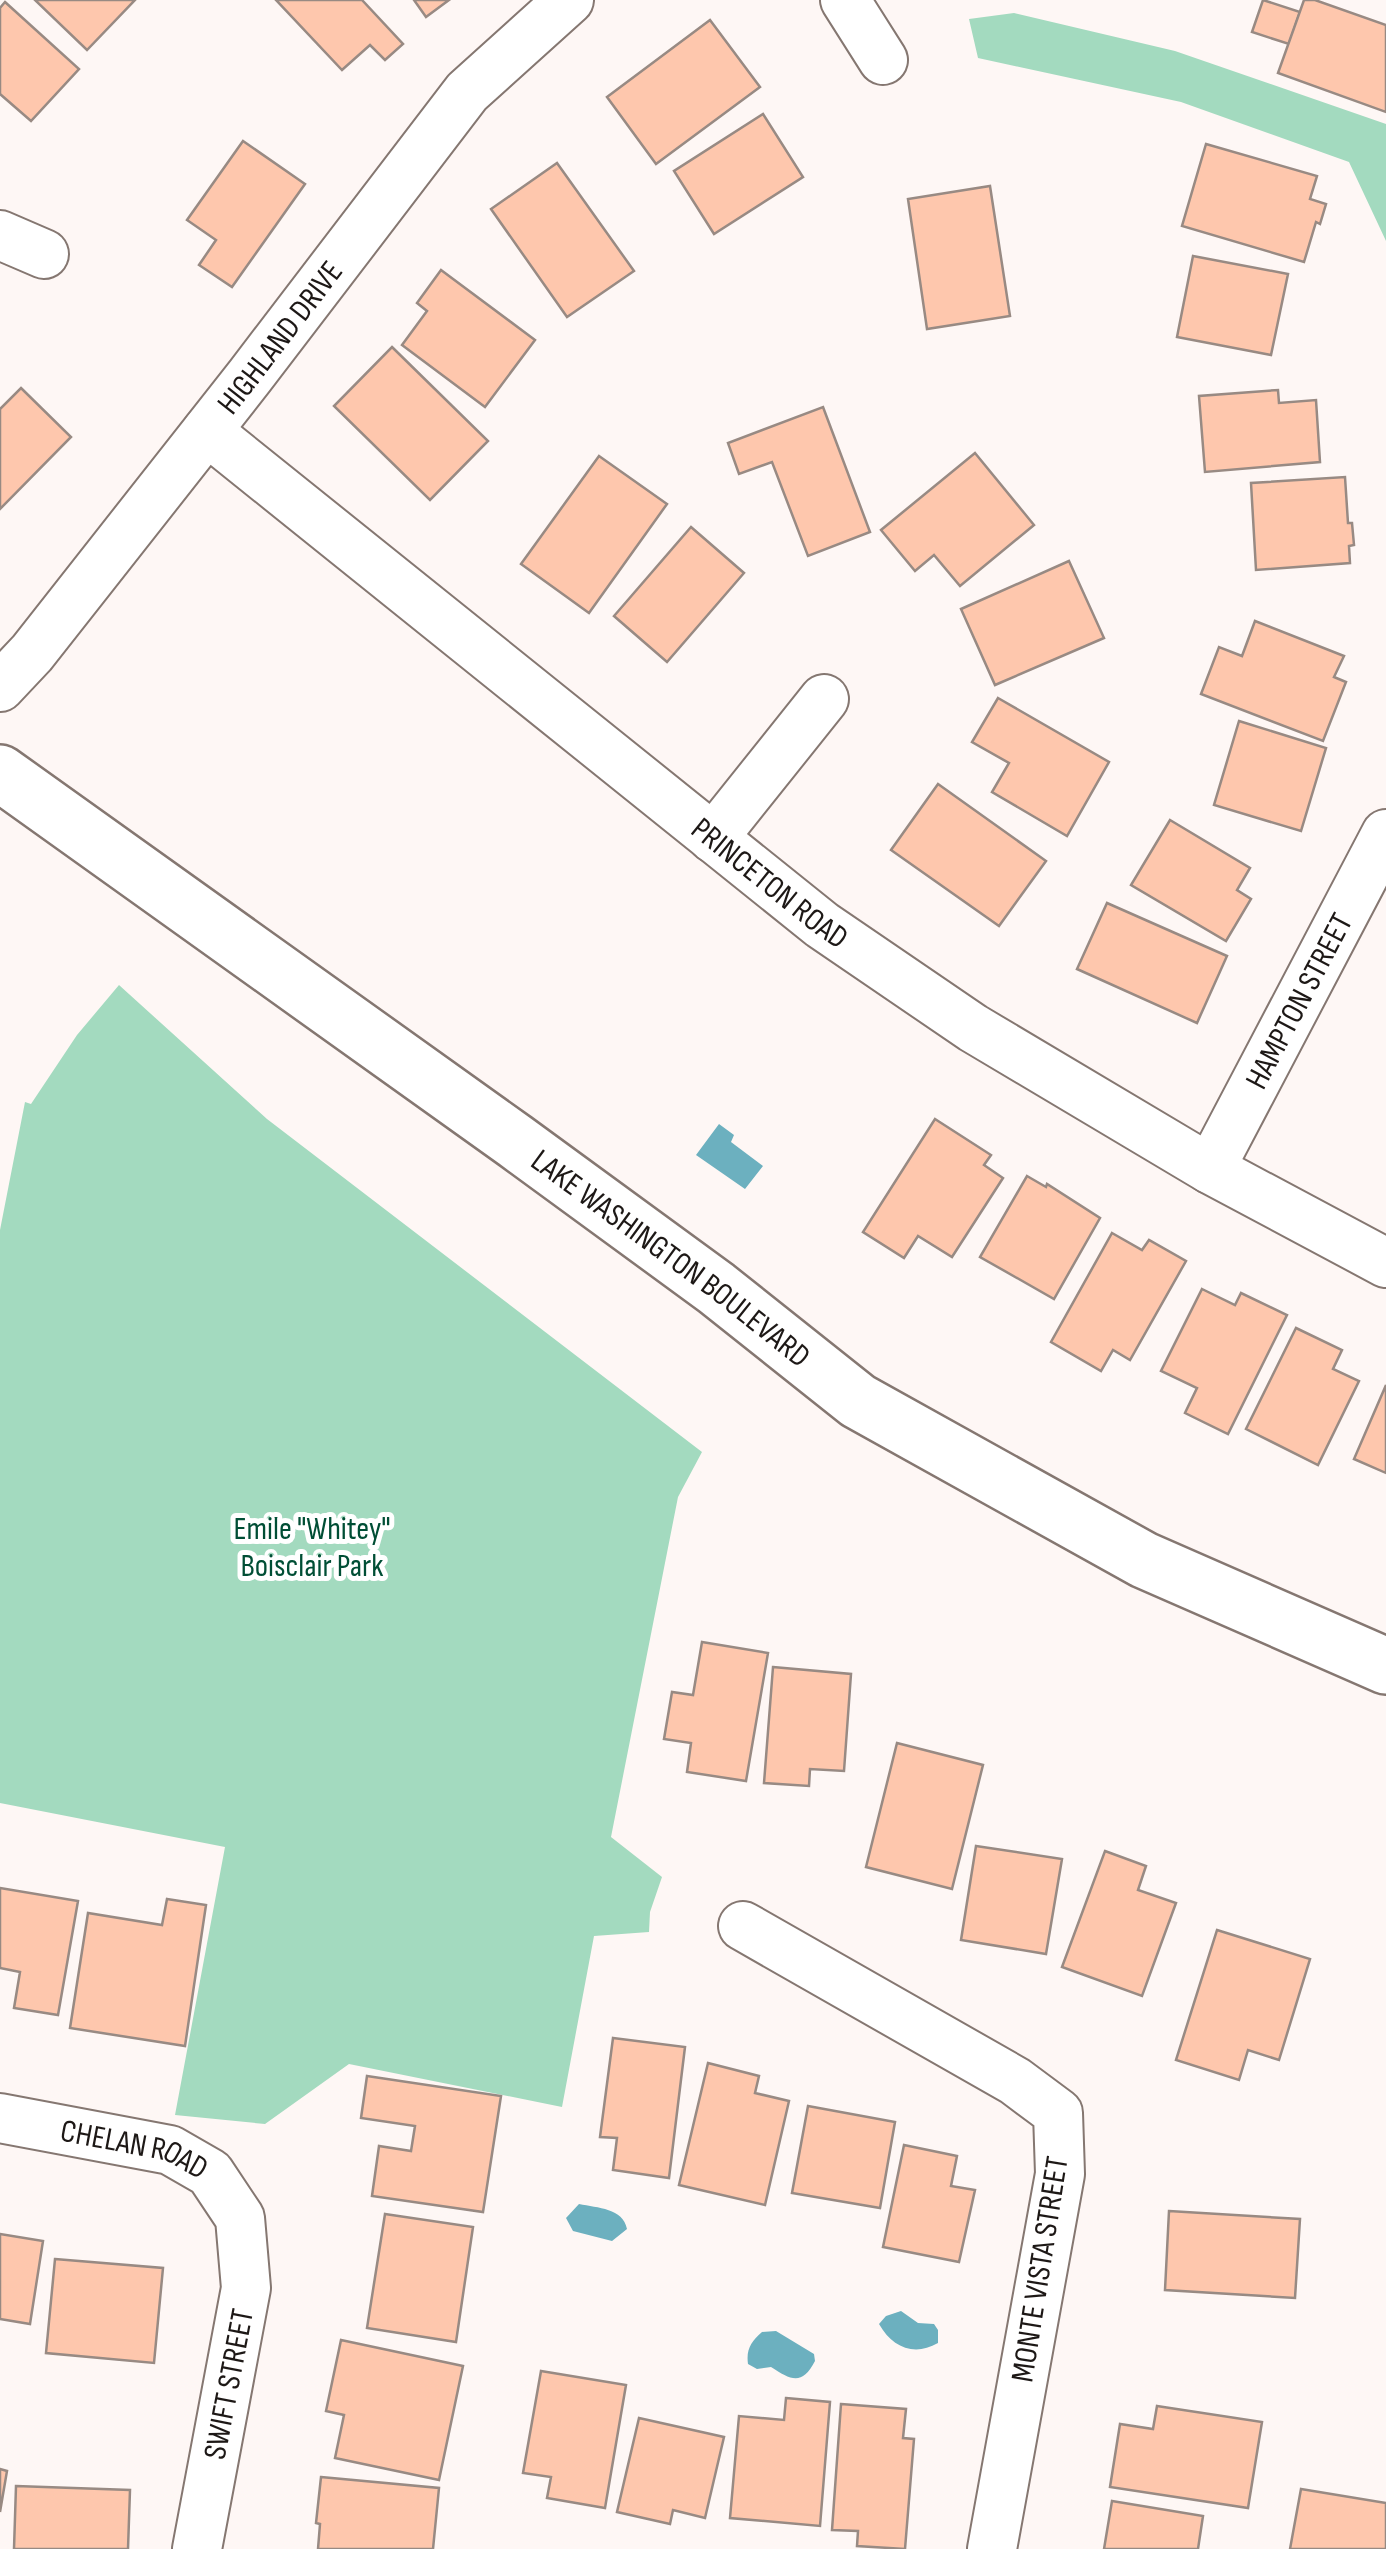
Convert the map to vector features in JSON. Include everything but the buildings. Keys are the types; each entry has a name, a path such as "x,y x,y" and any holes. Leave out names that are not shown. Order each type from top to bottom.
{"street":[{"name":"HIGHLAND DRIVE","path":"0,686 32,653 207,432 467,92 569,0"},
{"path":"846,0 884,60"},
{"path":"0,235 44,254"},
{"name":"PRINCETON ROAD","path":"207,432 822,925 973,1028 1210,1169 1386,1264"},
{"path":"714,838 824,699"},
{"name":"LAKE WASHINGTON BOULEVARD","path":"0,773 515,1140 716,1288 858,1401 1144,1560 1386,1666"},
{"name":"HAMPTON STREET","path":"1210,1169 1386,834"},
{"name":"MONTE VISTA STREET","path":"743,1926 1015,2081 1058,2113 1060,2174 992,2549"},
{"name":"CHELAN ROAD","path":"0,2118 170,2150 210,2173 240,2218"},
{"name":"SWIFT STREET","path":"197,2549 246,2288 240,2218"}],"green space":[{"path":"1014,13 1175,51 1386,124 1386,241 1349,162 1181,102 978,58 969,19"},
{"name":"Emile \"Whitey\" Boisclair Park","path":"119,985 267,1119 702,1452 678,1497 611,1837 662,1877 650,1912 649,1932 594,1936 562,2107 349,2064 265,2124 175,2115 225,1847 0,1803 0,1230 25,1102 31,1104 77,1035"}],"water":[{"path":"719,1124 734,1135 731,1142 763,1166 745,1189 696,1155"},
{"path":"579,2204 615,2213 627,2229 612,2241 573,2231 566,2218"},
{"path":"901,2311 918,2323 934,2324 938,2343 912,2349 890,2339 879,2324 886,2316"},
{"path":"776,2331 814,2354 815,2361 801,2377 748,2364 755,2339 762,2332"}]}
